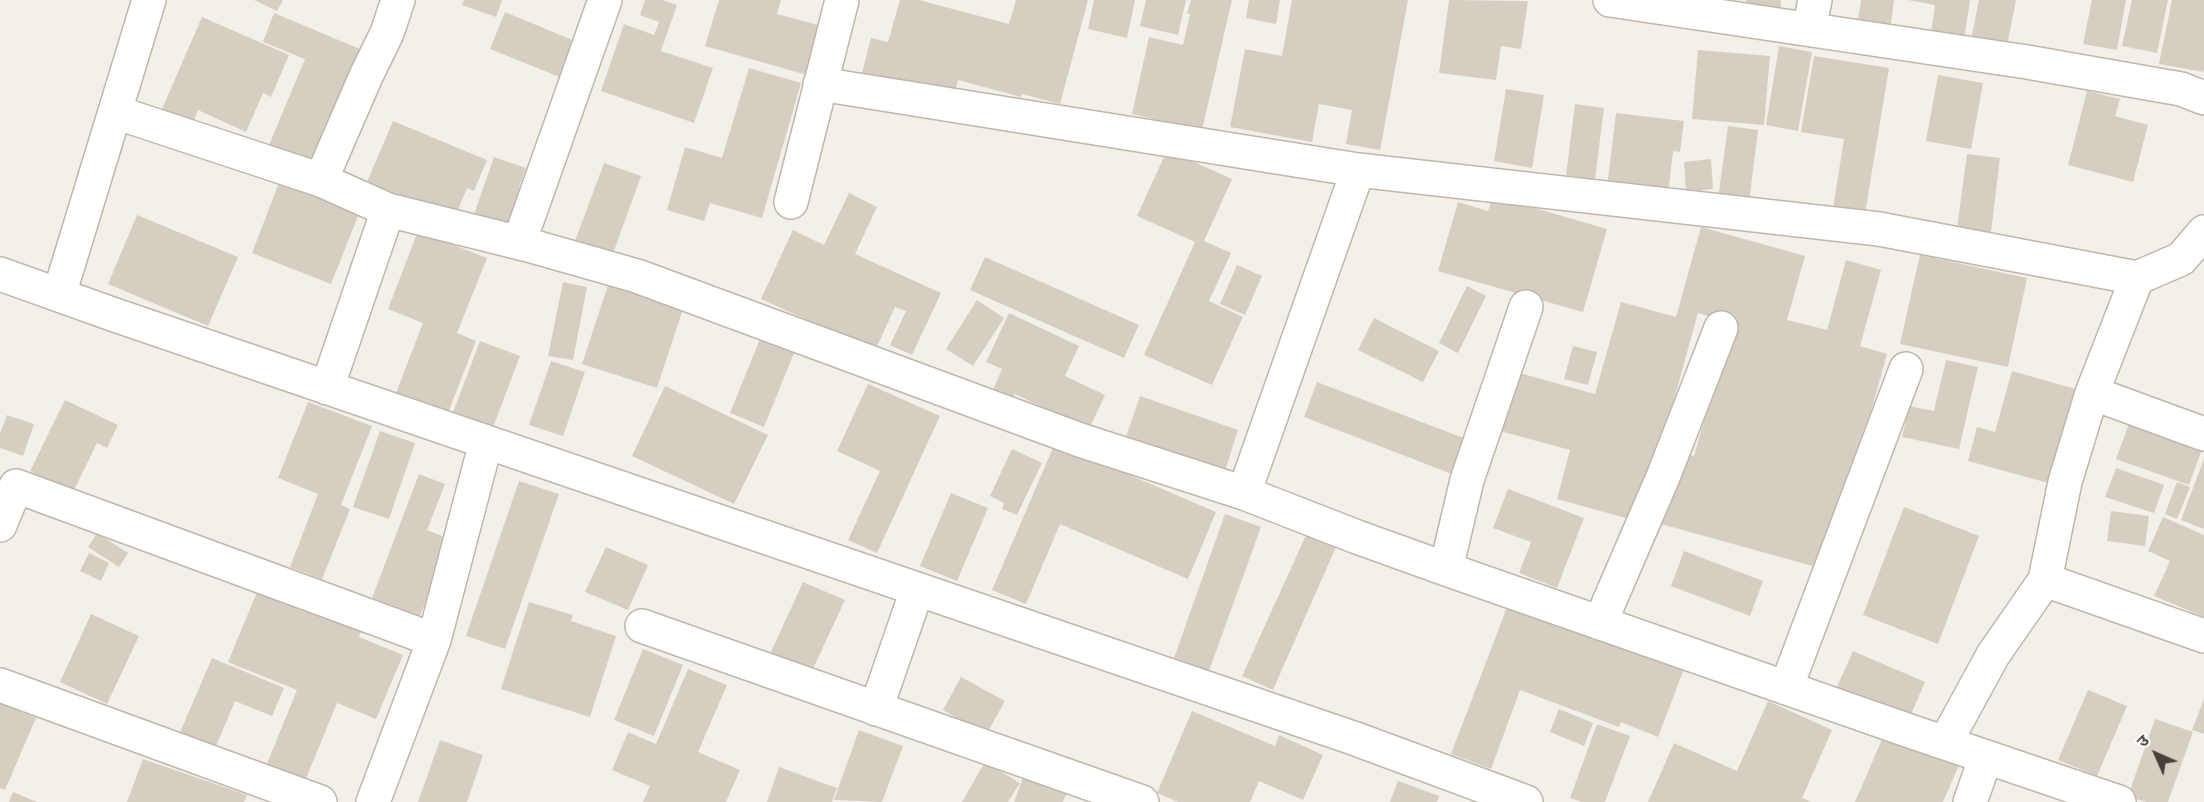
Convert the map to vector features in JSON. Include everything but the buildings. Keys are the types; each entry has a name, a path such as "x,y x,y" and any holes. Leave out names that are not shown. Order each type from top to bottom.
{"street":[{"path":"59,295 149,0"},
{"path":"321,180 387,33 398,0"},
{"path":"519,243 605,0"},
{"path":"791,202 842,0"},
{"path":"1610,0 1812,15 2027,62 2181,89 2204,98"},
{"path":"820,84 1358,170 1879,229 2137,278 2181,258 2204,232"},
{"path":"115,112 321,180 388,210 638,276 1080,440 1244,493 1357,537 1600,623 2119,802"},
{"path":"1244,493 1358,170"},
{"path":"327,388 388,210"},
{"path":"0,274 1356,739 1526,802"},
{"path":"1945,743 1993,655 2045,580 2065,482 2092,393 2137,278"},
{"path":"1446,568 1467,480 1526,307"},
{"path":"1600,623 1664,477 1721,328"},
{"path":"1786,688 1906,369"},
{"path":"2092,393 2204,434"},
{"path":"373,802 434,640 486,442"},
{"path":"0,525 16,486 434,640"},
{"path":"2045,580 2204,636"},
{"path":"876,708 917,590"},
{"path":"642,626 1142,802"},
{"path":"0,685 320,802"},
{"path":"1970,802 1986,757"}]}
